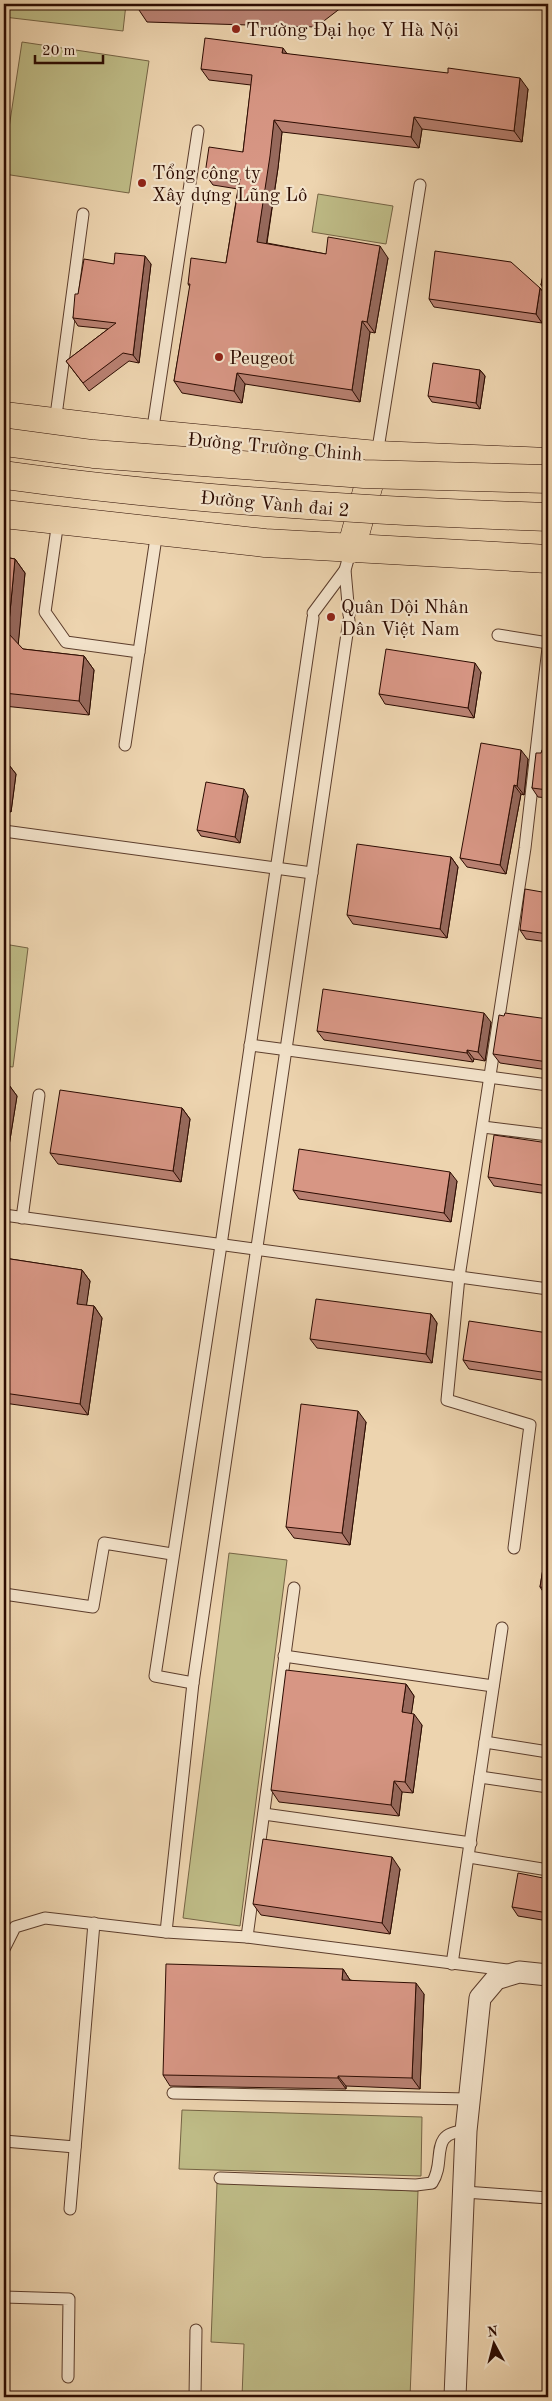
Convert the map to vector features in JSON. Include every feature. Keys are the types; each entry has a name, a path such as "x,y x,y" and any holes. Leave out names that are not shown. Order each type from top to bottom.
{"main road":[{"name":"Đường Trường Chinh","path":"4,416 152,434 377,455 548,462"},
{"name":"Đường Vành đai 2","path":"4,442 93,454 364,474 548,479"},
{"path":"348,560 377,455"},
{"name":"Đường Vành đai 2","path":"4,475 88,487 361,510 548,517"},
{"path":"4,514 265,543 348,560 548,559"}],"street":[{"path":"456,2397 466,2131 480,1998 496,1979 520,1972 548,1975"}],"lane":[{"path":"152,434 198,131"},
{"path":"377,455 420,185"},
{"path":"54,423 83,214"},
{"path":"58,521 45,612 66,642 139,652"},
{"path":"125,745 157,532"},
{"path":"193,1684 155,1676 172,1554 221,1245 313,616 348,560"},
{"path":"166,1932 193,1684 349,617 348,560"},
{"path":"498,635 548,643"},
{"path":"514,1548 530,1425 447,1400 459,1277 525,848 548,648"},
{"path":"4,831 312,873"},
{"path":"250,1045 286,1048 548,1085"},
{"path":"22,1218 39,1095"},
{"path":"482,1128 548,1135"},
{"path":"4,1215 548,1289"},
{"path":"4,1594 93,1607 104,1543 172,1554"},
{"path":"247,1937 294,1588"},
{"path":"452,1964 502,1628"},
{"path":"284,1656 493,1686"},
{"path":"485,1742 548,1752"},
{"path":"480,1777 548,1788"},
{"path":"264,1814 471,1843"},
{"path":"469,1857 548,1870"},
{"path":"4,1949 15,1927 45,1918 166,1932 247,1937 520,1972"},
{"path":"70,2209 94,1923"},
{"path":"173,2094 469,2099"},
{"path":"220,2178 416,2185 432,2183 438,2175 440,2145 444,2137 454,2131 466,2131"},
{"path":"4,2141 75,2147"},
{"path":"465,2192 548,2198"},
{"path":"4,2297 70,2299 68,2377"},
{"path":"195,2397 196,2330"}],"shaded area":[{"path":"4,4 126,4 123,31 4,17"},
{"path":"22,42 149,61 129,193 4,174 4,161"},
{"path":"318,194 393,206 386,244 312,232"},
{"path":"4,944 28,948 13,1067 4,1066"},
{"path":"229,1553 287,1560 240,1926 183,1918"},
{"path":"182,2110 422,2117 421,2176 179,2169"},
{"path":"217,2183 418,2191 410,2397 242,2397 244,2344 211,2342"}],"building":[{"path":"135,4 312,4 304,9"},
{"path":"205,38 283,48 282,53 448,73 448,68 520,78 514,131 414,117 411,137 274,120 257,242 326,254 328,237 380,246 367,322 362,321 352,390 237,373 234,391 174,381 190,284 188,284 191,258 226,263 240,179 205,174 209,147 243,152 252,75 201,69"},
{"path":"435,251 511,262 540,288 536,314 429,299"},
{"path":"115,253 145,256 133,355 123,353 83,383 66,361 116,323 73,318 75,294 78,294 84,259 114,264"},
{"path":"548,254 548,287 541,285"},
{"path":"433,363 480,370 476,403 428,396"},
{"path":"4,557 15,559 8,633 23,649 84,656 79,701 4,693"},
{"path":"386,649 475,663 468,708 379,694"},
{"path":"481,743 521,750 517,786 514,785 500,865 460,858"},
{"path":"542,750 548,751 548,790 532,788 536,753 541,753"},
{"path":"4,764 9,765 4,802"},
{"path":"206,782 244,789 235,837 197,830"},
{"path":"357,844 451,857 440,929 347,915"},
{"path":"525,889 548,893 548,934 520,930"},
{"path":"323,989 484,1013 478,1052 467,1050 467,1053 317,1031"},
{"path":"505,1013 548,1019 548,1062 493,1054 499,1015 504,1016"},
{"path":"4,1084 9,1085 4,1119"},
{"path":"60,1090 182,1108 173,1171 50,1153"},
{"path":"494,1135 548,1143 548,1186 488,1177"},
{"path":"299,1149 450,1172 444,1213 293,1190"},
{"path":"4,1258 82,1270 77,1304 94,1306 80,1404 4,1393"},
{"path":"316,1299 431,1314 426,1354 310,1339"},
{"path":"469,1321 548,1333 548,1373 463,1360"},
{"path":"301,1404 358,1411 342,1533 286,1527"},
{"path":"548,1538 548,1588 540,1587"},
{"path":"286,1670 406,1684 402,1712 414,1714 405,1782 394,1781 391,1805 271,1790"},
{"path":"263,1839 392,1857 382,1923 253,1904"},
{"path":"518,1873 548,1879 548,1913 512,1907"},
{"path":"166,1964 343,1969 342,1980 416,1983 412,2078 163,2075"}],"place":[{"name":"Trường Đại học Y Hà Nội","path":"236,29"},
{"name":"Tổng công ty Xây dựng Lũng Lô","path":"142,183"},
{"name":"Peugeot","path":"219,357"},
{"name":"Quân Dội Nhân Dân Việt Nam","path":"331,617"}]}
